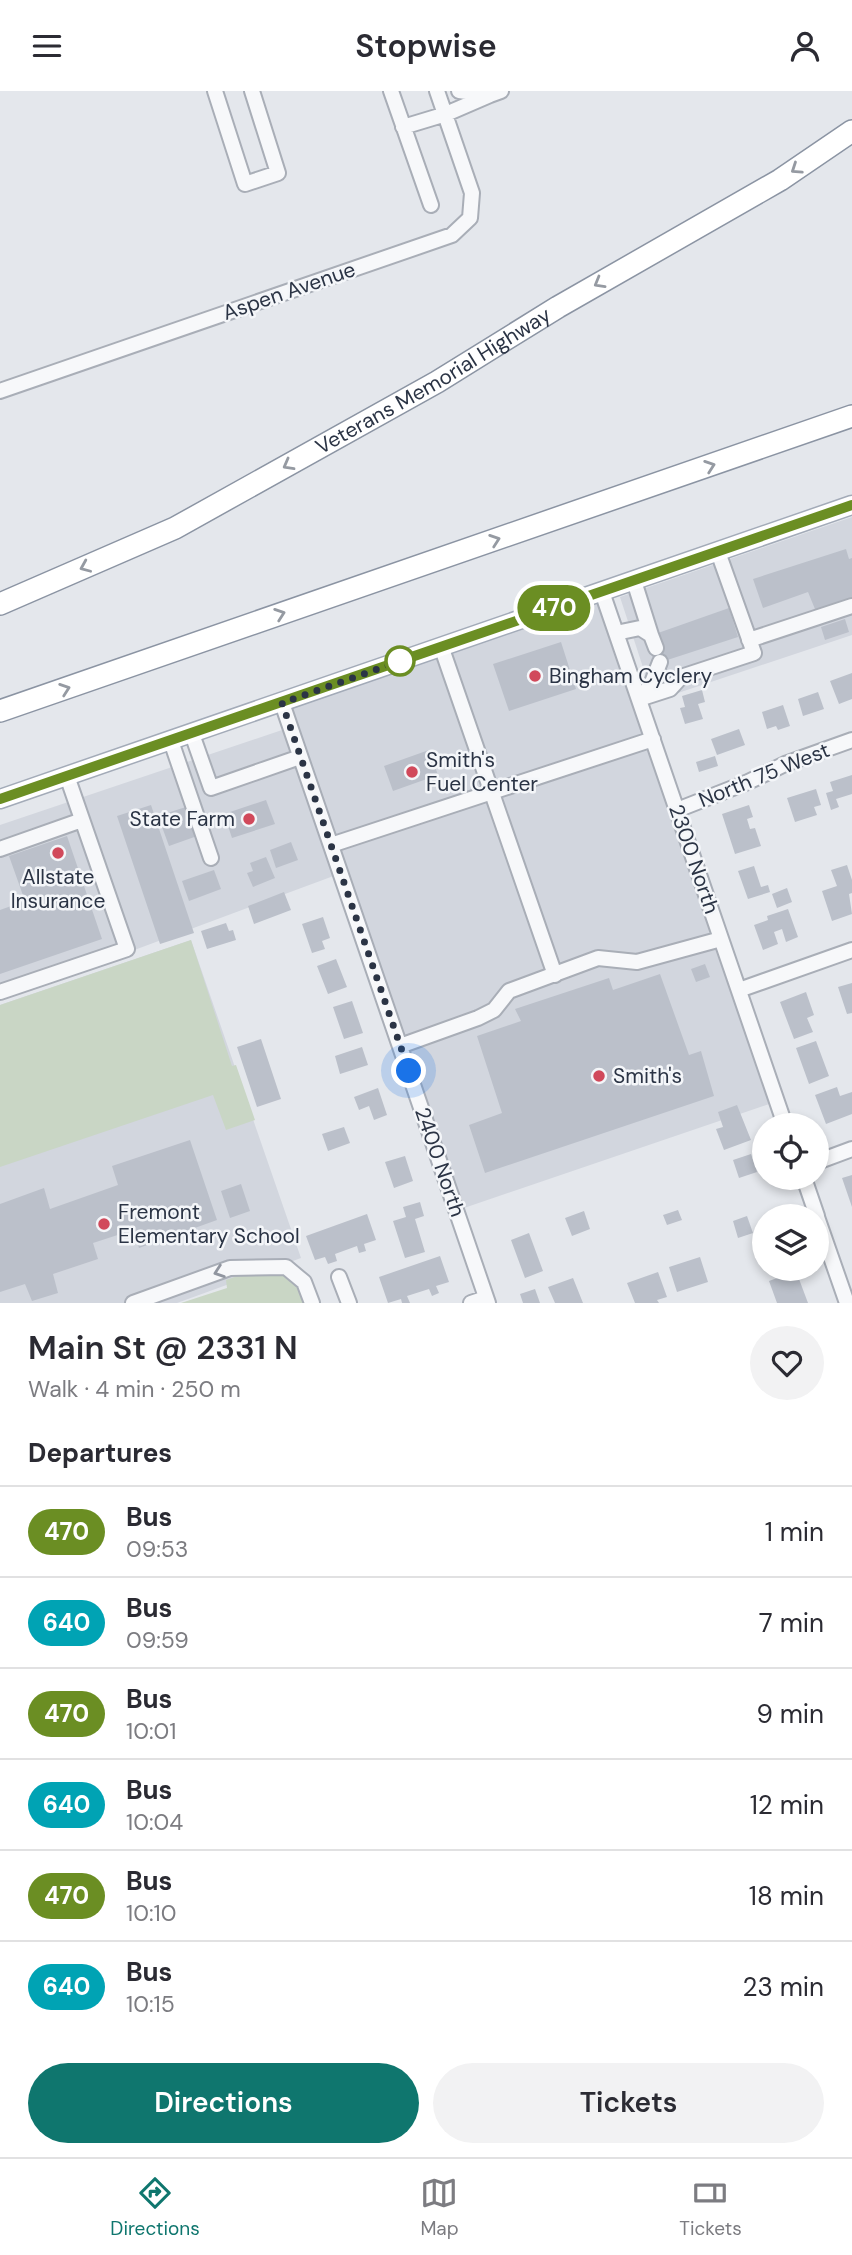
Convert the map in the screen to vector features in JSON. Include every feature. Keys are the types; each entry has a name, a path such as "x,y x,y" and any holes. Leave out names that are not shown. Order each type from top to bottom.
{"highway":[{"name":"Veterans Memorial Highway","path":"0,604 175,528 437,382 558,307 780,180 852,131"},
{"path":"0,711 852,417"}],"main road":[{"path":"0,799 852,505"}],"street":[{"path":"215,91 246,184 278,173 253,91"},
{"path":"391,91 431,205"},
{"name":"Aspen Avenue","path":"0,391 452,235 470,218 472,194 436,91"},
{"path":"459,91 496,93"},
{"path":"403,127 446,114 496,93"},
{"path":"639,699 670,689 681,677 754,653 718,552"},
{"path":"616,633 640,628 654,641 634,581"},
{"name":"2300 North","path":"602,592 782,1113"},
{"path":"749,640 852,606"},
{"path":"441,646 555,975"},
{"path":"639,699 652,685 660,662"},
{"name":"2400 North","path":"282,703 487,1300"},
{"path":"191,734 211,788 300,757"},
{"path":"331,845 653,739"},
{"name":"North 75 West","path":"677,810 785,764 852,740"},
{"path":"171,741 211,858"},
{"path":"0,992 127,949 67,776"},
{"path":"0,849 82,820"},
{"path":"400,1046 478,1018 494,1010 509,991 598,958 637,962 721,939"},
{"path":"739,990 852,950"},
{"path":"829,1158 852,1149"},
{"path":"829,1251 847,1303"},
{"path":"133,1303 230,1268 286,1268 304,1282 312,1303"},
{"path":"339,1277 349,1303"},
{"path":"471,1303 487,1300"}],"shaded area":[{"path":"852,517 852,635 654,701 620,597"},
{"path":"600,593 772,1103 464,1208 347,871 0,1000 0,825 285,729 330,822 289,701"},
{"path":"191,940 301,1258 177,1303 0,1303 0,1005"}],"green space":[{"path":"191,940 232,1066 236,1065 255,1120 226,1130 213,1095 0,1167 0,1005"},
{"path":"255,1270 286,1276 292,1280 305,1303 181,1303 227,1288 226,1280"}],"building":[{"path":"846,549 849,559 852,558 852,602 817,614 808,592 763,608 753,579"},
{"path":"729,608 738,637 655,664 650,650 662,645 658,633"},
{"path":"845,619 849,632 825,640 821,627"},
{"name":"Bingham Cyclery","path":"561,642 576,689 509,711 493,664"},
{"path":"852,673 852,699 839,704 830,681"},
{"path":"702,690 705,702 698,704 703,719 685,724 680,708 685,707 682,696"},
{"path":"818,692 824,709 803,716 798,699"},
{"path":"783,705 790,726 778,730 776,726 767,729 762,712"},
{"path":"739,729 745,745 717,755 711,739"},
{"path":"429,750 438,775 393,791 384,766"},
{"path":"715,756 718,766 699,772 696,762"},
{"path":"852,775 852,794 836,799 839,807 831,810 826,793 833,791 830,782"},
{"path":"816,789 821,805 814,807 817,815 795,822 787,798"},
{"name":"State Farm","path":"266,800 275,824 232,838 224,814"},
{"path":"151,805 194,933 160,944 117,816"},
{"path":"749,805 753,817 747,819 750,829 755,828 761,846 735,854 722,814"},
{"path":"189,806 200,835 169,846 158,816"},
{"path":"67,836 102,939 0,974 0,910 25,901 9,856"},
{"path":"291,842 298,860 276,868 270,850"},
{"path":"266,857 275,878 253,887 247,873 253,871 250,863"},
{"path":"847,865 852,880 852,893 849,894 852,914 832,921 822,891 837,886 831,870"},
{"path":"754,866 761,887 768,885 770,892 748,899 738,871"},
{"path":"214,870 221,889 189,901 182,881"},
{"path":"787,888 792,902 777,908 772,894"},
{"path":"284,892 291,910 254,924 248,906"},
{"path":"788,909 798,937 786,942 782,929 774,932 778,944 763,950 754,925 768,920 767,916"},
{"path":"323,917 330,938 322,941 325,949 312,953 302,924"},
{"path":"226,923 229,931 233,930 236,940 207,949 201,931"},
{"path":"336,959 347,987 328,994 317,966"},
{"path":"705,964 710,977 696,982 691,969"},
{"name":"Smith's","path":"660,974 689,1055 701,1051 714,1096 485,1173 469,1125 502,1113 477,1036 521,1021 515,1009 609,978 613,990"},
{"path":"852,983 852,1013 847,1014 838,987"},
{"path":"806,992 814,1015 807,1018 813,1032 794,1039 780,1002"},
{"path":"352,1001 363,1033 344,1039 333,1007"},
{"path":"261,1039 281,1099 257,1107 237,1047"},
{"path":"816,1041 829,1076 809,1084 796,1048"},
{"path":"362,1047 368,1065 340,1074 335,1056"},
{"path":"837,1087 840,1096 852,1092 852,1114 829,1123 829,1113 822,1113 815,1095"},
{"path":"378,1088 387,1115 374,1120 369,1106 359,1110 354,1097"},
{"path":"737,1105 751,1140 724,1150 716,1129 723,1127 718,1112"},
{"path":"344,1127 350,1143 328,1151 322,1134"},
{"name":"Fremont Elementary School","path":"190,1140 217,1220 139,1248 133,1230 93,1243 98,1259 53,1274 58,1293 32,1301 25,1284 0,1292 0,1204 44,1188 50,1209 118,1185 112,1166"},
{"path":"751,1154 752,1174 739,1178 733,1160"},
{"path":"405,1156 413,1181 394,1188 385,1162"},
{"path":"852,1175 852,1207 842,1178"},
{"path":"241,1184 250,1211 230,1218 221,1191"},
{"path":"420,1202 424,1216 415,1219 425,1252 405,1258 393,1221 406,1217 403,1207"},
{"path":"678,1210 682,1220 667,1225 663,1215"},
{"path":"584,1211 590,1229 572,1236 565,1218"},
{"path":"367,1214 376,1240 364,1244 366,1251 359,1253 357,1246 335,1254 337,1261 328,1264 325,1257 315,1260 306,1236"},
{"path":"747,1216 752,1233 738,1238 733,1221"},
{"path":"529,1233 543,1271 525,1278 511,1240"},
{"path":"440,1256 449,1282 436,1286 439,1293 432,1296 429,1289 407,1296 410,1303 402,1303 401,1299 388,1303 379,1277"},
{"path":"700,1257 708,1282 677,1292 669,1267"},
{"path":"658,1272 667,1297 657,1300 659,1303 635,1303 627,1283"},
{"path":"573,1278 583,1303 555,1303 548,1287"},
{"path":"769,1281 800,1281 808,1303 777,1303"},
{"path":"535,1289 540,1303 523,1303 520,1294"}],"bus line":[{"name":"470","path":"0,799 852,505"}],"place":[{"name":"Bingham Cyclery","path":"535,676"},
{"name":"Smith's Fuel Center","path":"412,772"},
{"name":"State Farm","path":"249,819"},
{"name":"Allstate Insurance","path":"58,853"},
{"name":"Smith's","path":"599,1076"},
{"name":"Fremont Elementary School","path":"104,1224"}],"route":[{"path":"400,661 282,703 409,1071"}]}
